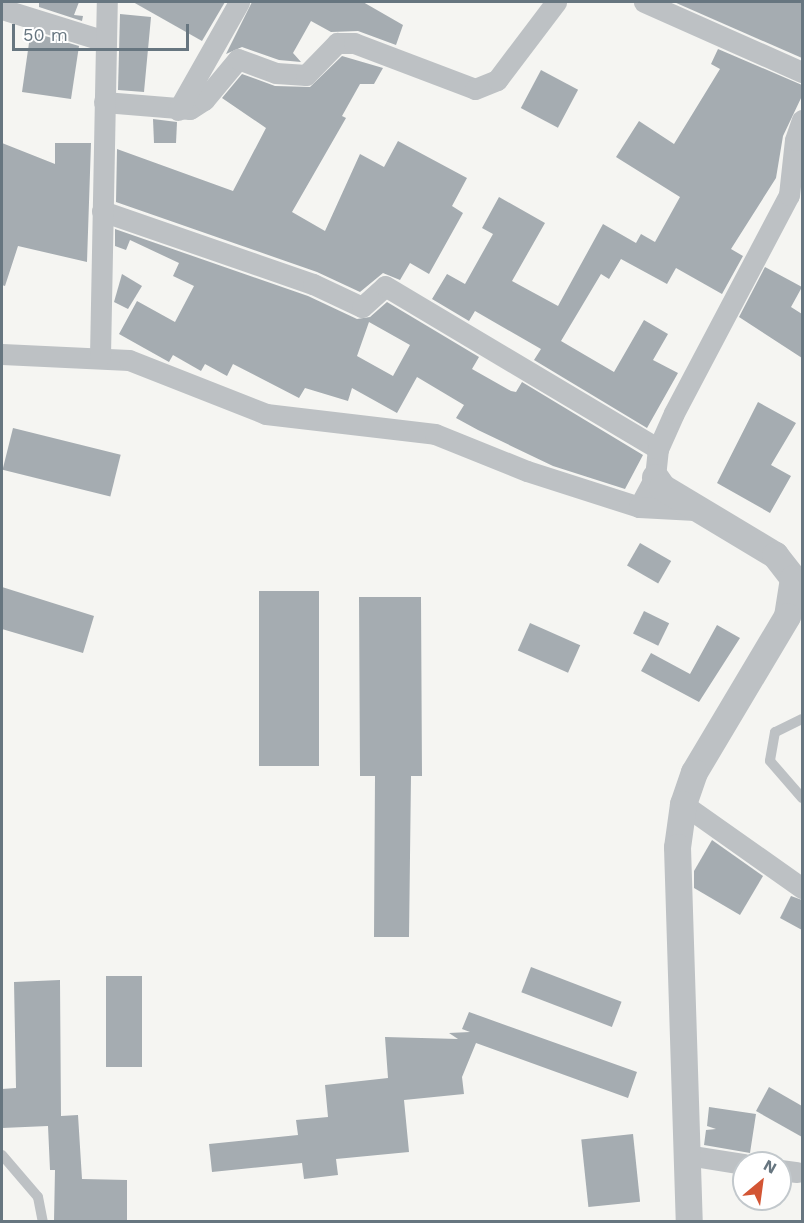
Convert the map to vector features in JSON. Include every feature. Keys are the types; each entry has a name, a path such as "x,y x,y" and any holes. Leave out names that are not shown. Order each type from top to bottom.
{"street":[{"path":"100,356 107,2"},
{"path":"178,110 239,2"},
{"path":"104,102 178,110 204,100 238,58 276,73 306,75 337,43 354,43 475,89 497,80 555,2"},
{"path":"644,2 802,72"},
{"path":"2,9 105,41"},
{"path":"639,507 655,477 658,449 789,195 795,140 802,120"},
{"path":"102,211 313,284 362,307 385,286 658,449"},
{"path":"2,354 100,356 129,360 266,414 435,434 527,471 639,507 702,511"},
{"path":"655,477 662,487 775,555 798,580 787,616 703,756 683,804 677,847 689,1221"},
{"path":"683,804 802,888"},
{"path":"687,1155 732,1162"}],"lane":[{"path":"802,719 775,732 770,761 802,798"},
{"path":"2,1155 38,1197 44,1221"}],"building":[{"path":"39,2 79,2 74,15 83,16 82,21 39,7"},
{"path":"133,2 225,2 202,41"},
{"path":"252,2 363,2 403,25 396,45 358,31 331,32 311,21 293,53 301,62 279,60 242,47 226,54"},
{"path":"674,2 802,2 802,58"},
{"path":"120,14 151,17 144,92 118,90"},
{"path":"35,33 79,46 71,99 22,92 30,36"},
{"path":"718,49 802,85 802,96 783,136 776,178 731,249 743,256 722,294 676,268 667,284 621,259 609,279 601,274 561,341 614,372 644,320 668,334 653,360 678,373 647,428 534,360 541,349 475,311 469,321 432,299 447,274 465,284 493,234 482,228 499,197 545,223 512,281 558,306 603,224 636,243 641,234 655,242 680,197 616,157 639,121 674,144 720,69 711,64"},
{"path":"342,56 383,68 374,84 360,84 342,116 346,118 292,212 325,231 360,154 384,167 398,141 467,178 452,206 463,213 429,274 410,263 400,280 383,273 360,292 317,272 116,202 117,149 233,191 266,128 222,98 242,74 275,86 310,87"},
{"path":"541,70 578,90 558,128 521,108"},
{"path":"153,119 177,122 176,143 154,143"},
{"path":"2,143 55,164 55,143 91,143 87,262 18,246 5,286 2,285"},
{"path":"115,229 308,296 357,319 370,317 387,302 479,357 472,369 511,391 516,392 522,382 643,455 625,489 553,466 478,430 456,418 464,405 417,377 397,413 352,388 348,401 305,388 299,398 233,364 227,376 205,364 201,371 173,355 169,362 119,334 137,301 175,322 194,286 173,276 179,263 130,240 126,250 115,246","holes":["369,322 410,345 393,376 357,356"]},
{"path":"765,267 802,287 791,307 802,314 802,358 739,317"},
{"path":"122,274 142,286 128,309 114,302"},
{"path":"758,402 796,423 771,465 791,476 770,513 717,483"},
{"path":"13,428 121,455 110,497 3,470"},
{"path":"640,543 671,561 658,584 627,566"},
{"path":"2,587 94,616 83,653 2,629"},
{"path":"259,591 319,591 319,766 259,766"},
{"path":"359,597 421,597 422,776 411,776 409,937 374,937 375,776 360,776"},
{"path":"644,611 669,623 658,646 633,633"},
{"path":"530,623 580,645 568,673 518,650"},
{"path":"717,625 740,638 699,702 641,671 651,653 690,674"},
{"path":"712,840 763,876 740,915 694,888 694,871"},
{"path":"791,896 802,900 802,930 780,918"},
{"path":"531,967 622,1002 612,1027 521,992"},
{"path":"106,976 142,976 142,1067 106,1067"},
{"path":"60,980 61,1116 78,1115 82,1179 127,1180 127,1221 54,1221 55,1170 50,1170 48,1126 2,1128 2,1089 16,1088 14,982"},
{"path":"469,1012 637,1072 628,1098 476,1043 462,1077 464,1094 404,1100 409,1152 336,1159 338,1175 304,1179 302,1163 212,1172 209,1144 298,1135 296,1120 328,1117 325,1085 388,1078 385,1037 458,1039 449,1033 470,1032 462,1029"},
{"path":"769,1087 802,1106 802,1137 756,1111"},
{"path":"709,1107 756,1114 750,1151 704,1145 706,1130 716,1129 707,1126"},
{"path":"633,1134 640,1202 588,1207 581,1139"}]}
